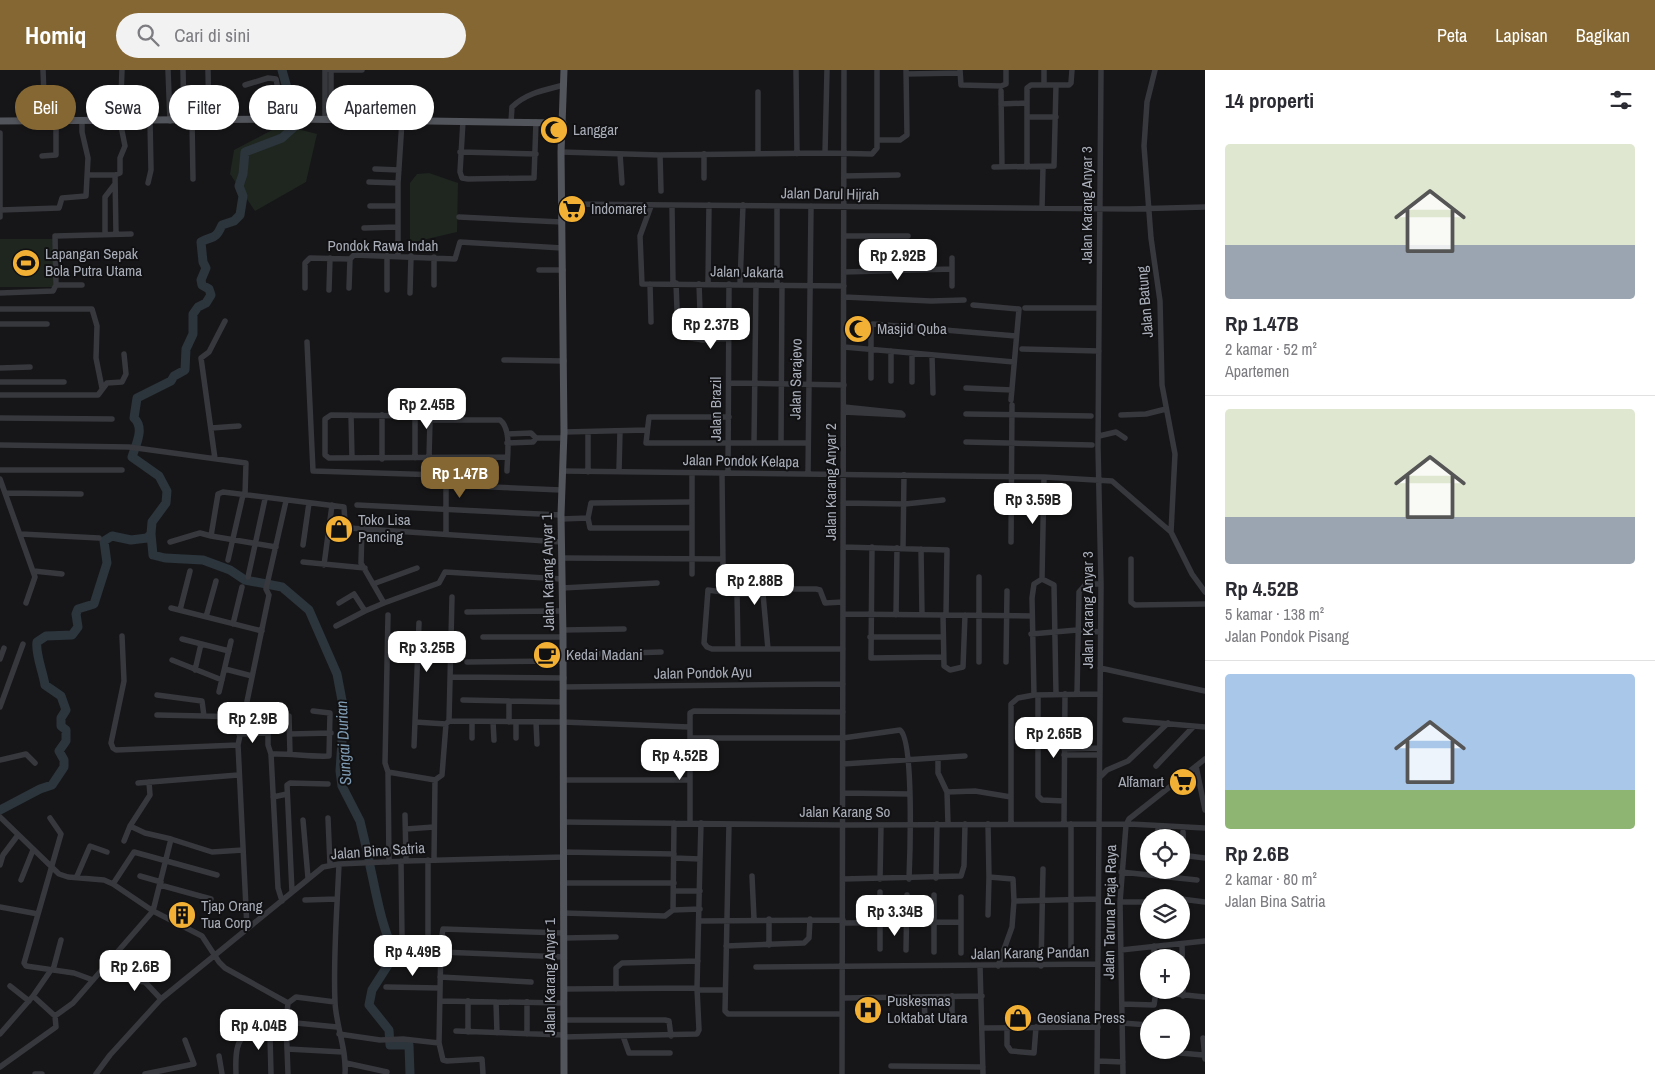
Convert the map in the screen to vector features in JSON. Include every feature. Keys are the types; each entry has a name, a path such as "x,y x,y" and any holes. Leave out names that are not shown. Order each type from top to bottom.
{"main road":[{"name":"Jalan Karang Anyar 1","path":"564,70 561,152 564,361 564,435 561,490 564,678 564,1074"},
{"path":"0,121 15,121"},
{"path":"76,121 86,121"},
{"path":"434,121 563,123"}],"street":[{"path":"43,70 44,85"},
{"path":"121,85 122,70"},
{"path":"168,70 169,96"},
{"path":"183,70 184,85"},
{"path":"208,70 208,85"},
{"path":"274,70 278,85"},
{"path":"326,94 324,70 362,70"},
{"path":"330,85 331,70"},
{"path":"796,70 796,154"},
{"path":"825,152 827,70"},
{"name":"Jalan Karang Anyar 2","path":"842,1074 844,70"},
{"path":"561,152 660,155 825,152 872,154 878,148 877,70"},
{"path":"878,140 900,140 906,135 906,72 960,71 961,85 1001,86 1006,84 1006,70"},
{"path":"1044,70 1044,85"},
{"path":"1027,167 1028,86 1071,83 1072,70"},
{"name":"Jalan Karang Anyar 3","path":"1097,1074 1101,584 1098,208 1101,70"},
{"name":"Jalan Batung","path":"1155,70 1144,121 1145,172 1160,302 1162,386 1175,454 1171,532"},
{"path":"245,85 268,78 276,79"},
{"path":"511,122 512,107 518,102 539,92 564,85"},
{"path":"994,167 1053,167 1056,85"},
{"path":"1001,91 1002,167"},
{"path":"758,92 758,154"},
{"path":"1001,104 1027,103"},
{"path":"1028,117 1056,117"},
{"path":"0,210 60,208 61,198 86,196 88,154 82,132 82,121"},
{"path":"463,121 460,152 461,175 468,179 534,178 536,122"},
{"path":"42,156 56,155 56,130"},
{"path":"88,175 115,175 120,173 120,158 125,146 122,130"},
{"path":"148,183 151,170 149,130"},
{"path":"189,130 193,180"},
{"path":"398,256 398,183 401,130"},
{"path":"0,133 0,217"},
{"path":"460,152 536,154"},
{"path":"620,154 622,183"},
{"path":"704,154 704,178"},
{"path":"660,155 661,192"},
{"path":"1042,208 1043,167"},
{"path":"375,169 399,170"},
{"path":"115,175 116,234"},
{"path":"844,176 898,175"},
{"path":"369,182 398,183"},
{"path":"105,234 105,197 115,184"},
{"name":"Jalan Darul Hijrah","path":"562,204 1042,208 1205,207"},
{"path":"708,284 709,204"},
{"path":"740,284 743,205"},
{"path":"370,206 398,206"},
{"path":"651,206 640,242 641,282 650,284 651,322"},
{"path":"672,206 677,333 681,337 701,339 729,338"},
{"path":"777,206 782,385 781,443"},
{"name":"Jalan Sarajevo","path":"808,474 812,206"},
{"path":"459,217 562,222"},
{"path":"364,228 397,227"},
{"path":"0,293 53,291 56,285 55,236 131,234"},
{"path":"844,236 908,236"},
{"name":"Pondok Rawa Indah","path":"305,288 308,259 350,259 354,255 457,258 460,242 562,248"},
{"path":"387,256 387,290"},
{"path":"410,292 411,256"},
{"path":"434,257 434,285"},
{"path":"329,290 330,258"},
{"path":"952,258 952,286"},
{"path":"349,288 350,259"},
{"path":"844,272 952,269"},
{"path":"539,270 563,270"},
{"name":"Jalan Jakarta","path":"650,284 844,286"},
{"path":"700,284 701,339"},
{"name":"Jalan Brazil","path":"692,558 723,562 725,473 728,443 729,284"},
{"path":"56,285 82,285"},
{"path":"754,443 756,285"},
{"path":"844,297 932,301 964,300"},
{"path":"973,305 1018,309 1011,402 1011,542"},
{"path":"1025,308 1099,308"},
{"path":"0,309 92,309 97,326 96,358 102,388"},
{"path":"215,459 202,357 209,352 225,321"},
{"path":"0,324 47,324"},
{"path":"870,378 871,326 873,324 1016,336"},
{"path":"307,342 312,471 440,475 446,485 446,534"},
{"path":"844,347 1014,362"},
{"path":"1022,349 1099,351"},
{"path":"891,351 891,381"},
{"path":"0,395 96,395 109,383 122,382 126,374 124,354"},
{"path":"912,354 912,382"},
{"path":"932,356 933,393"},
{"path":"504,360 564,361"},
{"path":"0,368 30,367"},
{"path":"0,382 64,382"},
{"path":"729,383 844,385"},
{"path":"966,388 1012,390"},
{"path":"1121,415 1146,414 1166,409"},
{"path":"844,410 903,415 844,410"},
{"path":"966,414 1091,416"},
{"path":"507,457 329,458 325,455 325,419 331,415 382,415 427,416 430,420 500,420 504,423 507,434 507,443 507,457 507,471"},
{"path":"351,415 352,458"},
{"path":"382,415 382,459"},
{"path":"415,416 415,458"},
{"path":"728,417 653,416 648,418 646,444 807,442"},
{"path":"0,418 112,419"},
{"path":"430,420 430,458"},
{"path":"212,428 239,426"},
{"path":"507,443 533,442 536,438 588,432 647,430"},
{"path":"619,471 620,431"},
{"path":"588,432 588,472"},
{"path":"1099,436 1116,432 1125,438"},
{"path":"507,434 531,433 536,438"},
{"path":"966,442 1092,444"},
{"path":"0,445 129,447 246,463 244,495 228,560"},
{"path":"0,470 122,470"},
{"name":"Jalan Pondok Kelapa","path":"563,471 1012,476 1100,480"},
{"path":"692,473 692,574"},
{"path":"896,615 905,504 904,475"},
{"path":"1042,579 1044,477"},
{"path":"0,479 34,571 35,582 26,603"},
{"path":"1100,480 1112,481 1171,532 1192,574 1205,592"},
{"path":"446,485 561,490"},
{"path":"211,536 219,492 345,508 346,526 362,529 561,542"},
{"path":"6,493 80,494"},
{"path":"248,577 265,499"},
{"path":"844,503 905,504 943,500"},
{"path":"247,928 238,775 239,734 269,596 266,589 286,501"},
{"path":"688,528 590,528 588,518 591,503 689,502"},
{"path":"303,545 309,503"},
{"path":"324,565 332,505"},
{"path":"357,505 588,518"},
{"path":"362,529 360,562 384,603"},
{"path":"170,542 200,533 276,547"},
{"path":"21,534 99,538"},
{"path":"843,547 946,550 943,637 943,656 946,669 959,670 963,667 965,615"},
{"path":"872,547 870,656 872,658 943,656"},
{"path":"921,549 922,615"},
{"path":"562,558 692,558"},
{"path":"1131,559 1130,595 1131,602 1135,605 1205,604"},
{"path":"303,562 365,568"},
{"path":"373,584 417,568"},
{"path":"34,571 62,574"},
{"path":"180,610 190,571"},
{"path":"336,626 365,611 438,583 446,572 562,579"},
{"path":"979,576 979,662"},
{"path":"1042,579 1034,584 1031,634 1036,695 1038,796 1042,800 1064,801"},
{"path":"1042,579 1054,585 1056,694"},
{"path":"206,617 216,581"},
{"path":"562,588 657,583"},
{"path":"1077,694 1077,630 1081,588 1086,584 1101,584"},
{"path":"233,624 242,587"},
{"path":"773,589 816,589 820,590 825,603 843,602"},
{"path":"768,649 765,596 761,593 737,594 708,590 704,643 706,647 712,649 738,648 768,649 843,649"},
{"path":"1006,662 1007,591"},
{"path":"339,602 355,594 365,611"},
{"path":"737,594 738,648"},
{"path":"428,941 435,780 443,772 450,677 452,597"},
{"path":"171,608 262,631"},
{"path":"467,612 562,611"},
{"path":"843,614 1032,616"},
{"path":"388,615 385,763 388,772 389,862"},
{"path":"414,746 418,623"},
{"path":"483,637 624,629"},
{"path":"1031,634 1077,630 1100,632"},
{"path":"122,636 124,681 111,743 113,748 116,750 238,745"},
{"path":"870,637 943,637"},
{"path":"182,639 229,652"},
{"path":"219,692 231,641"},
{"path":"0,707 23,644"},
{"path":"195,670 201,644"},
{"path":"0,658 4,648"},
{"path":"467,662 661,652"},
{"path":"172,660 222,680"},
{"path":"1100,668 1205,691"},
{"path":"224,669 252,676"},
{"path":"450,677 564,678"},
{"path":"0,681 8,682"},
{"name":"Jalan Pondok Ayu","path":"564,688 843,684"},
{"path":"1064,824 1065,694"},
{"path":"1011,824 1011,704 1018,698 1036,695 1100,694"},
{"path":"157,695 202,702 204,716"},
{"path":"463,700 564,702"},
{"path":"509,701 509,722"},
{"path":"271,754 290,753 295,756 329,756 330,712 313,711"},
{"path":"690,823 690,713 694,711 843,712"},
{"path":"157,714 242,717"},
{"path":"282,901 278,888 271,754 268,749 267,733 268,716 287,715 290,753"},
{"path":"1125,720 1205,727"},
{"path":"415,722 563,722 689,727"},
{"path":"472,722 472,738"},
{"path":"494,722 494,740"},
{"path":"516,722 516,738"},
{"path":"536,722 537,744"},
{"path":"1100,777 1106,770 1128,761 1168,723"},
{"path":"1156,766 1193,727"},
{"path":"690,738 843,738 900,730 906,737 910,761 910,879"},
{"path":"239,734 267,733"},
{"path":"290,734 330,734"},
{"path":"1064,752 1099,752"},
{"path":"0,760 26,754 35,763"},
{"path":"843,764 965,756"},
{"path":"938,758 938,773 946,792 948,824"},
{"name":"Jalan Taruna Praja Raya","path":"1123,1074 1120,902 1126,825 1129,819 1205,759"},
{"path":"1196,766 1205,810"},
{"path":"388,772 435,780"},
{"path":"138,783 238,775"},
{"path":"564,780 690,780"},
{"path":"124,841 130,826 150,795 149,782"},
{"path":"292,892 288,783 328,784"},
{"path":"946,792 974,791 1010,797"},
{"path":"843,793 909,794"},
{"path":"273,797 287,794"},
{"path":"406,815 402,938 441,942"},
{"path":"0,817 62,876 104,880 113,884 153,911 202,936 219,962 233,973 288,1003"},
{"path":"50,818 61,833 24,963 26,966 74,973 93,980"},
{"path":"328,818 330,865"},
{"path":"303,820 308,878"},
{"name":"Jalan Karang So","path":"564,822 843,825 1126,825"},
{"path":"673,910 674,823"},
{"path":"456,1032 564,1036 671,1036 692,1035 699,1030 698,961 701,824"},
{"path":"729,824 725,1011 728,1014 842,1014"},
{"path":"936,878 937,824"},
{"path":"843,879 910,879 961,876 963,872 965,824"},
{"path":"988,824 988,916"},
{"path":"1071,824 1071,947"},
{"path":"880,879 881,825"},
{"path":"1126,825 1158,829"},
{"path":"1126,825 1205,830"},
{"path":"130,826 142,832 212,852 243,850"},
{"path":"406,830 434,827"},
{"path":"1190,831 1205,830"},
{"path":"0,864 3,855 18,835"},
{"path":"55,1016 73,1003 153,911 171,840"},
{"path":"76,876 90,846 107,852"},
{"path":"21,880 33,850"},
{"path":"113,884 133,852 217,875"},
{"name":"Jalan Bina Satria","path":"96,1074 110,1055 161,999 308,878 330,865 564,855 674,856 700,859"},
{"path":"1190,856 1205,858"},
{"path":"339,864 334,1002 337,1027 346,1063 345,1074"},
{"path":"1041,966 1043,869"},
{"path":"1121,872 1197,880"},
{"path":"140,876 211,899"},
{"path":"752,876 754,919"},
{"path":"989,877 1013,879 1012,927 998,966"},
{"path":"564,883 674,883"},
{"path":"674,891 700,891"},
{"path":"880,892 880,949"},
{"path":"906,950 908,923 907,895"},
{"path":"934,895 934,952"},
{"path":"961,897 961,953"},
{"path":"305,900 337,899"},
{"path":"1014,901 1098,899"},
{"path":"1190,900 1205,902"},
{"path":"1120,902 1140,902"},
{"path":"0,907 38,914"},
{"path":"564,913 665,916 673,910 700,909"},
{"path":"769,945 770,919"},
{"path":"700,921 810,919 879,923 961,922"},
{"path":"726,946 804,943 809,938 810,919"},
{"path":"483,1074 482,1059 443,1060 439,1043 440,964 441,942 445,928 564,936 616,937"},
{"path":"0,1034 52,970 61,940"},
{"path":"1121,950 1205,941"},
{"path":"1182,944 1182,949"},
{"path":"441,952 564,956"},
{"path":"616,989 616,968 622,963 698,961"},
{"path":"396,963 440,964"},
{"name":"Jalan Karang Pandan","path":"756,967 843,965 1041,966 1097,964"},
{"path":"980,966 983,1074"},
{"path":"124,969 136,981 145,982 161,999"},
{"path":"440,977 531,982"},
{"path":"0,1067 56,1027 55,1016 31,998 10,986"},
{"path":"386,987 440,988"},
{"path":"564,989 725,990"},
{"path":"924,996 924,1019"},
{"path":"952,996 952,1018"},
{"path":"842,998 982,996"},
{"path":"1190,996 1205,997"},
{"path":"288,1074 286,1022 288,1003 296,997 334,1002"},
{"path":"1122,1004 1154,1005 1155,999"},
{"path":"440,1001 564,1003"},
{"path":"468,1001 468,1032"},
{"path":"496,1002 497,1033"},
{"path":"526,1034 527,1002"},
{"path":"564,1020 665,1020 670,1021 671,1036"},
{"path":"286,1022 337,1027"},
{"path":"1122,1023 1140,1024"},
{"path":"1007,1027 1007,1045 1011,1051 1034,1053 1036,1027"},
{"path":"982,1028 1098,1027"},
{"path":"236,1074 235,1050 240,1038 248,1034 287,1037"},
{"path":"339,1034 385,1041 439,1043"},
{"path":"270,1036 271,1074 276,1074"},
{"path":"623,1036 629,1053 670,1052"},
{"path":"1190,1055 1204,1057 1203,1038"},
{"path":"144,1074 194,1064 185,1040"},
{"path":"287,1049 343,1052"},
{"path":"220,1056 222,1074"},
{"path":"1098,1061 1123,1062"},
{"path":"346,1063 387,1072"},
{"path":"891,1066 983,1066"},
{"path":"35,1074 42,1074"}],"shaded area":[{"path":"272,130 301,130 317,134 306,182 255,211 230,174 234,150"},
{"path":"429,173 458,183 457,232 410,243 410,183 417,174"},
{"name":"Lapangan Sepak Bola Putra Utama","path":"0,239 53,239 53,287 0,287"}],"waterway":[{"path":"0,810 40,789 52,785 64,767 64,760 59,751 66,741 66,730 61,726 61,718 66,710 61,696 45,685 38,657 37,642 46,636 72,635 78,627 76,614 78,609 94,604 107,563 104,541 112,536 131,540 147,538 151,534 152,522 166,503 167,491 159,476 132,457 139,431 139,426 134,418 137,398 171,381 174,376 185,370 186,349 193,334 193,314 198,307 206,303 211,295 209,289 202,285 201,280 206,268 203,262 201,242 215,236 222,225 234,221 240,215 243,196 239,186 243,174 245,152 282,138 293,128 294,113 282,70"},
{"name":"Sungai Durian","path":"151,534 153,555 165,558 203,560 230,570 245,580 282,587 309,610 337,674 344,711 340,771 342,786 360,821 369,859"},
{"name":"Sungai Durian","path":"370,866 383,922 395,954 372,990 369,1005 389,1030 390,1045 409,1045 410,1074"}],"place":[{"name":"Langgar","path":"554,130"},
{"name":"Indomaret","path":"572,209"},
{"name":"Lapangan Sepak Bola Putra Utama","path":"26,263"},
{"name":"Masjid Quba","path":"858,329"},
{"name":"Toko Lisa Pancing","path":"339,529"},
{"name":"Kedai Madani","path":"547,655"},
{"name":"Alfamart","path":"1183,782"},
{"name":"Tjap Orang Tua Corp","path":"182,915"},
{"name":"Puskesmas Loktabat Utara","path":"868,1010"},
{"name":"Geosiana Press","path":"1018,1018"}]}
